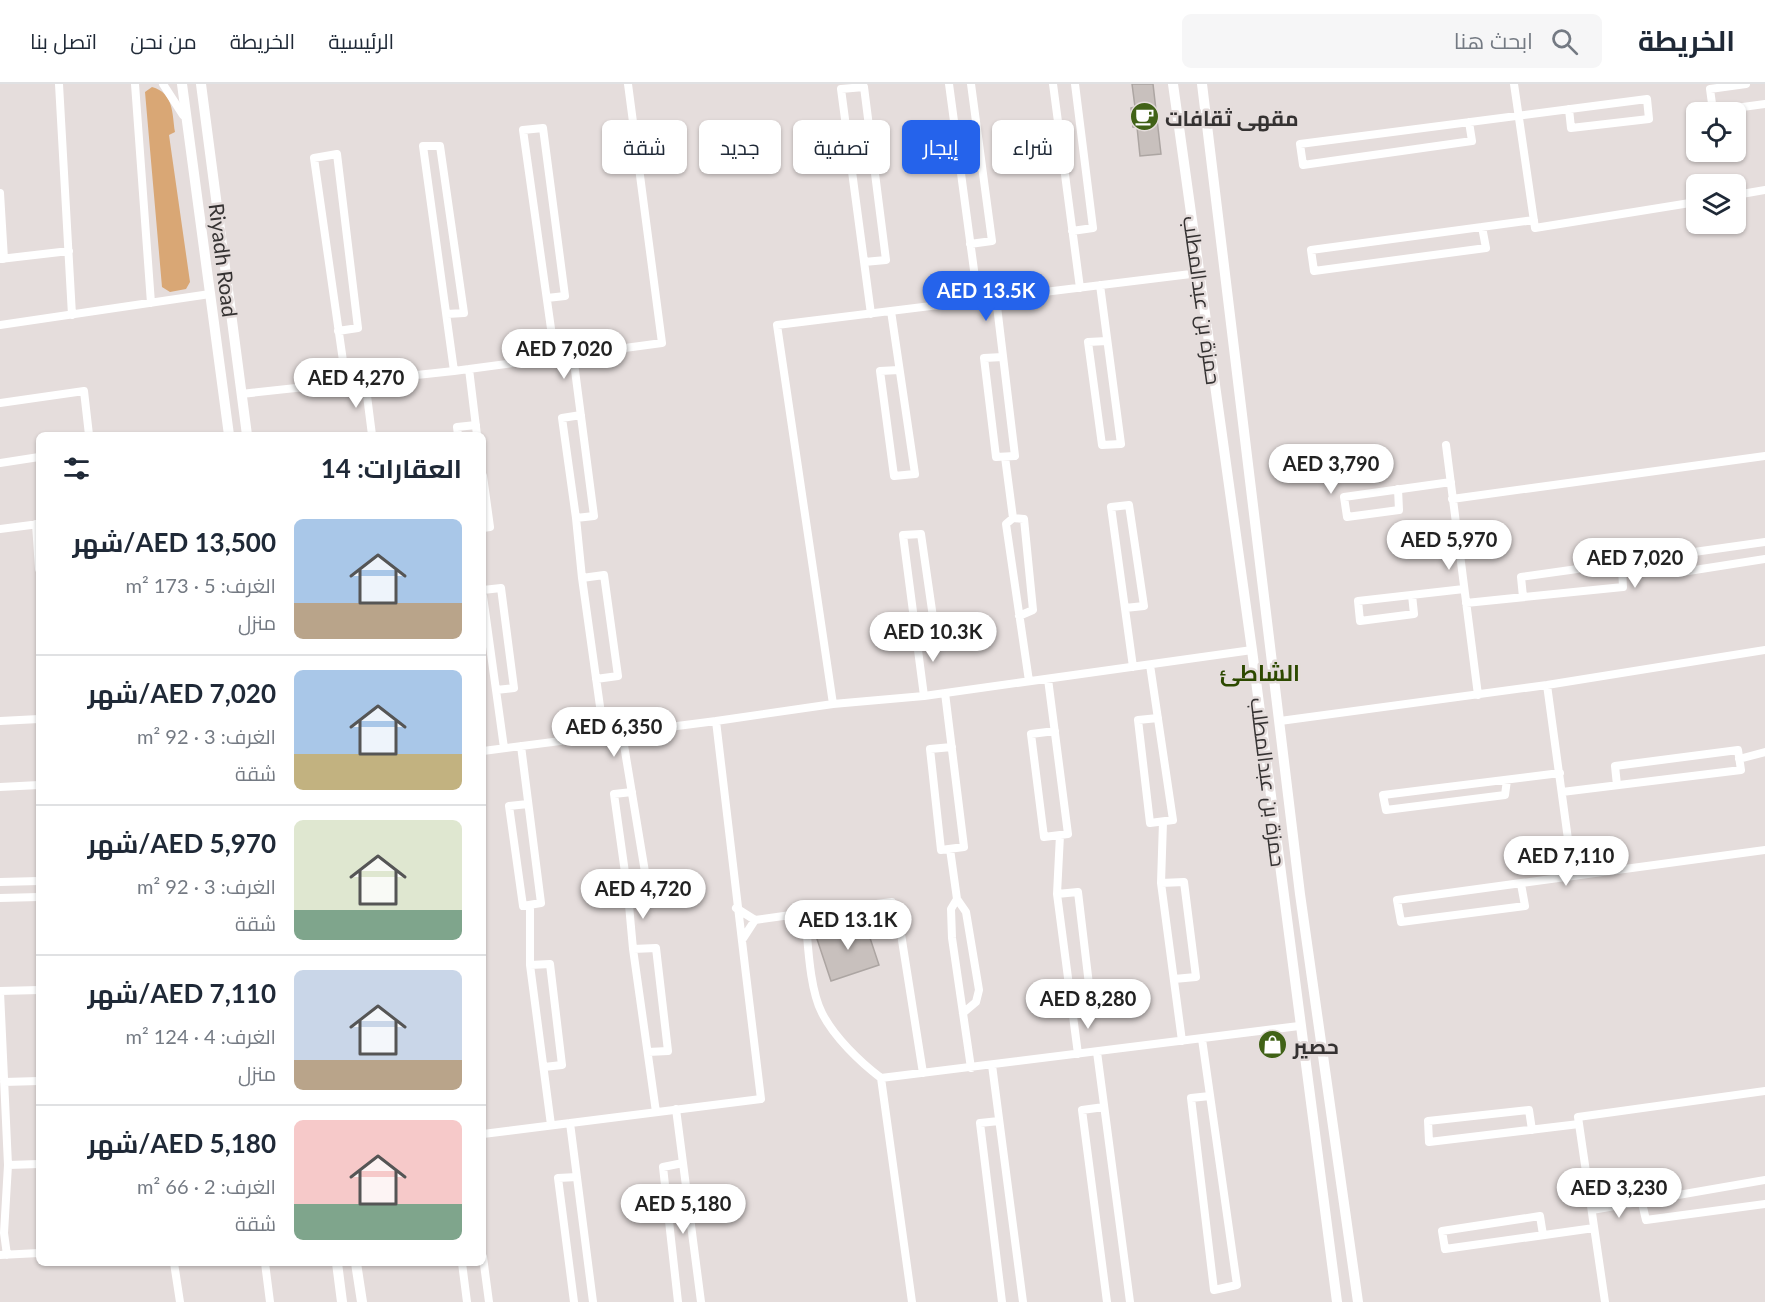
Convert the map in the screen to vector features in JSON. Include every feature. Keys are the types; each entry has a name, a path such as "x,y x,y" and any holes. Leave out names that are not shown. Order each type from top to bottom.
{"street":[{"path":"59,84 72,315"},
{"path":"135,84 150,303"},
{"path":"163,84 178,104 188,126"},
{"path":"182,84 229,432"},
{"name":"Riyadh Road","path":"201,84 247,432"},
{"path":"241,394 454,371 662,343 628,84"},
{"path":"949,84 978,300"},
{"path":"970,244 992,241 971,84"},
{"path":"1053,84 1080,288"},
{"path":"1072,231 1093,228 1075,84"},
{"name":"حمزة بن عبدالمطلب","path":"1173,84 1252,650 1299,1026 1337,1302"},
{"name":"حمزة بن عبدالمطلب","path":"1203,84 1300,894 1358,1302"},
{"path":"1514,84 1535,228 1686,204"},
{"path":"1746,84 1710,89 1713,111 1765,104"},
{"path":"864,262 886,260 864,87 841,89 864,262 871,314"},
{"path":"1469,122 1472,141 1303,165 1300,144 1518,115 1647,99 1649,119 1571,128 1569,109"},
{"path":"547,298 565,296 543,128 524,130 555,357"},
{"path":"447,314 464,313 442,157 440,146 423,146 454,371"},
{"path":"338,331 358,328 337,154 314,158 338,331 346,382"},
{"path":"1746,193 1765,190"},
{"path":"0,195 2,259 69,250"},
{"path":"1482,227 1486,248 1314,271 1311,250 1534,220"},
{"path":"833,704 777,325 1198,273"},
{"path":"1100,285 1121,444 1102,445 1088,342 1107,340"},
{"path":"0,325 210,294"},
{"path":"996,298 1015,456 996,457 984,358 1003,357"},
{"path":"891,311 900,370 915,474 894,476 880,371 900,370"},
{"path":"573,355 594,516 576,518"},
{"path":"469,369 477,432"},
{"path":"365,380 372,432"},
{"path":"0,403 84,391 89,432"},
{"path":"581,415 562,418 604,735"},
{"path":"458,432 457,427 476,425"},
{"path":"1446,445 1478,694"},
{"path":"1005,456 1012,518"},
{"path":"1452,499 1765,456"},
{"path":"0,463 36,458"},
{"path":"1398,489 1399,510 1347,517 1344,497 1398,489 1451,482"},
{"path":"486,498 490,528 486,528"},
{"path":"1125,608 1144,606 1129,505 1111,507 1133,667"},
{"path":"1018,616 1034,610 1024,519 1012,518 1006,524 1018,616 1029,681"},
{"path":"0,529 36,524"},
{"path":"916,633 935,631 921,534 903,535 924,696"},
{"path":"1523,597 1521,577 1613,564 1622,567 1680,554 1765,542"},
{"path":"1680,554 1682,572 1765,559"},
{"path":"1466,603 1623,587 1622,567"},
{"path":"582,578 604,575 618,676 596,679"},
{"path":"486,590 501,588 514,688 496,690"},
{"path":"1412,595 1414,614 1360,621 1358,601 1464,589"},
{"path":"486,618 504,748"},
{"path":"486,751 833,704 924,696 1252,650"},
{"path":"1280,721 1547,685 1765,651"},
{"path":"1150,664 1158,718 1173,820 1150,823 1138,720 1158,718"},
{"path":"1047,679 1055,731 1068,834 1044,837 1031,734 1055,731"},
{"path":"1547,685 1573,876"},
{"path":"945,693 952,747 964,847 941,850 930,749 952,747"},
{"path":"0,721 36,719"},
{"path":"486,1134 761,1099 736,908 716,721"},
{"path":"622,733 648,890 628,894"},
{"path":"521,746 541,903 522,906 509,806 528,804"},
{"path":"1562,792 1741,770 1738,750 1615,766 1617,785"},
{"path":"1739,759 1765,752"},
{"path":"1507,780 1505,795 1386,810 1383,795 1560,773"},
{"path":"0,787 36,785"},
{"path":"632,792 614,794 656,1112"},
{"path":"1162,822 1161,884 1182,1041"},
{"path":"1060,835 1057,894 1078,1054"},
{"path":"950,849 957,899 966,912 979,990 976,1002 963,1013"},
{"path":"1278,849 1295,852"},
{"path":"1521,884 1525,906 1401,922 1397,900 1765,850"},
{"path":"0,882 36,881"},
{"path":"1161,884 1184,882 1196,977 1174,979"},
{"path":"1283,890 1300,894"},
{"path":"1057,894 1078,892 1090,993 1070,996"},
{"path":"0,898 36,897"},
{"path":"957,899 951,909 952,938 971,1068"},
{"path":"736,908 755,920 892,902 898,915 923,1073"},
{"path":"530,905 530,965 551,1125"},
{"path":"805,913 815,990 822,1013 855,1058 880,1078 912,1302"},
{"path":"742,940 755,920"},
{"path":"633,949 656,948 668,1051 648,1052"},
{"path":"530,965 550,964 562,1065 544,1067"},
{"path":"36,990 0,992 8,1166 3,1255 36,1253"},
{"path":"880,1078 1299,1026"},
{"path":"1202,1038 1237,1285 1215,1290 1191,1098 1210,1096"},
{"path":"1097,1052 1130,1302"},
{"path":"992,1065 1023,1302"},
{"path":"4,1082 36,1081"},
{"path":"1605,1302 1578,1117 1765,1091"},
{"path":"1104,1107 1082,1110 1107,1302"},
{"path":"676,1110 701,1302"},
{"path":"1532,1130 1529,1110 1428,1121 1430,1142 1532,1130 1579,1124"},
{"path":"999,1121 980,1123 1002,1302"},
{"path":"570,1123 593,1302"},
{"path":"678,1302 663,1167 683,1163"},
{"path":"8,1166 36,1164"},
{"path":"574,1302 558,1178 577,1177"},
{"path":"1592,1210 1765,1180"},
{"path":"1642,1203 1646,1220 1765,1204"},
{"path":"1543,1235 1540,1216 1442,1230 1445,1249 1594,1228"},
{"path":"174,1266 180,1302"},
{"path":"265,1266 270,1302"},
{"path":"337,1266 342,1302"},
{"path":"356,1266 362,1302"},
{"path":"462,1266 467,1302"},
{"path":"484,1266 489,1302"}],"shaded area":[{"path":"152,87 164,94 171,105 175,132 169,135 190,282 186,289 170,292 162,287 145,92"}],"building":[{"name":"مقهى ثقافات","path":"1132,84 1153,84 1161,154 1140,156 1137,127 1133,127 1131,108 1135,107"},
{"path":"864,920 879,965 831,981 816,936"}],"place":[{"name":"مقهى ثقافات","path":"1144,117"},
{"name":"حصير","path":"1272,1045"}],"district":[{"name":"الشاطئ","path":"1260,672"}]}
